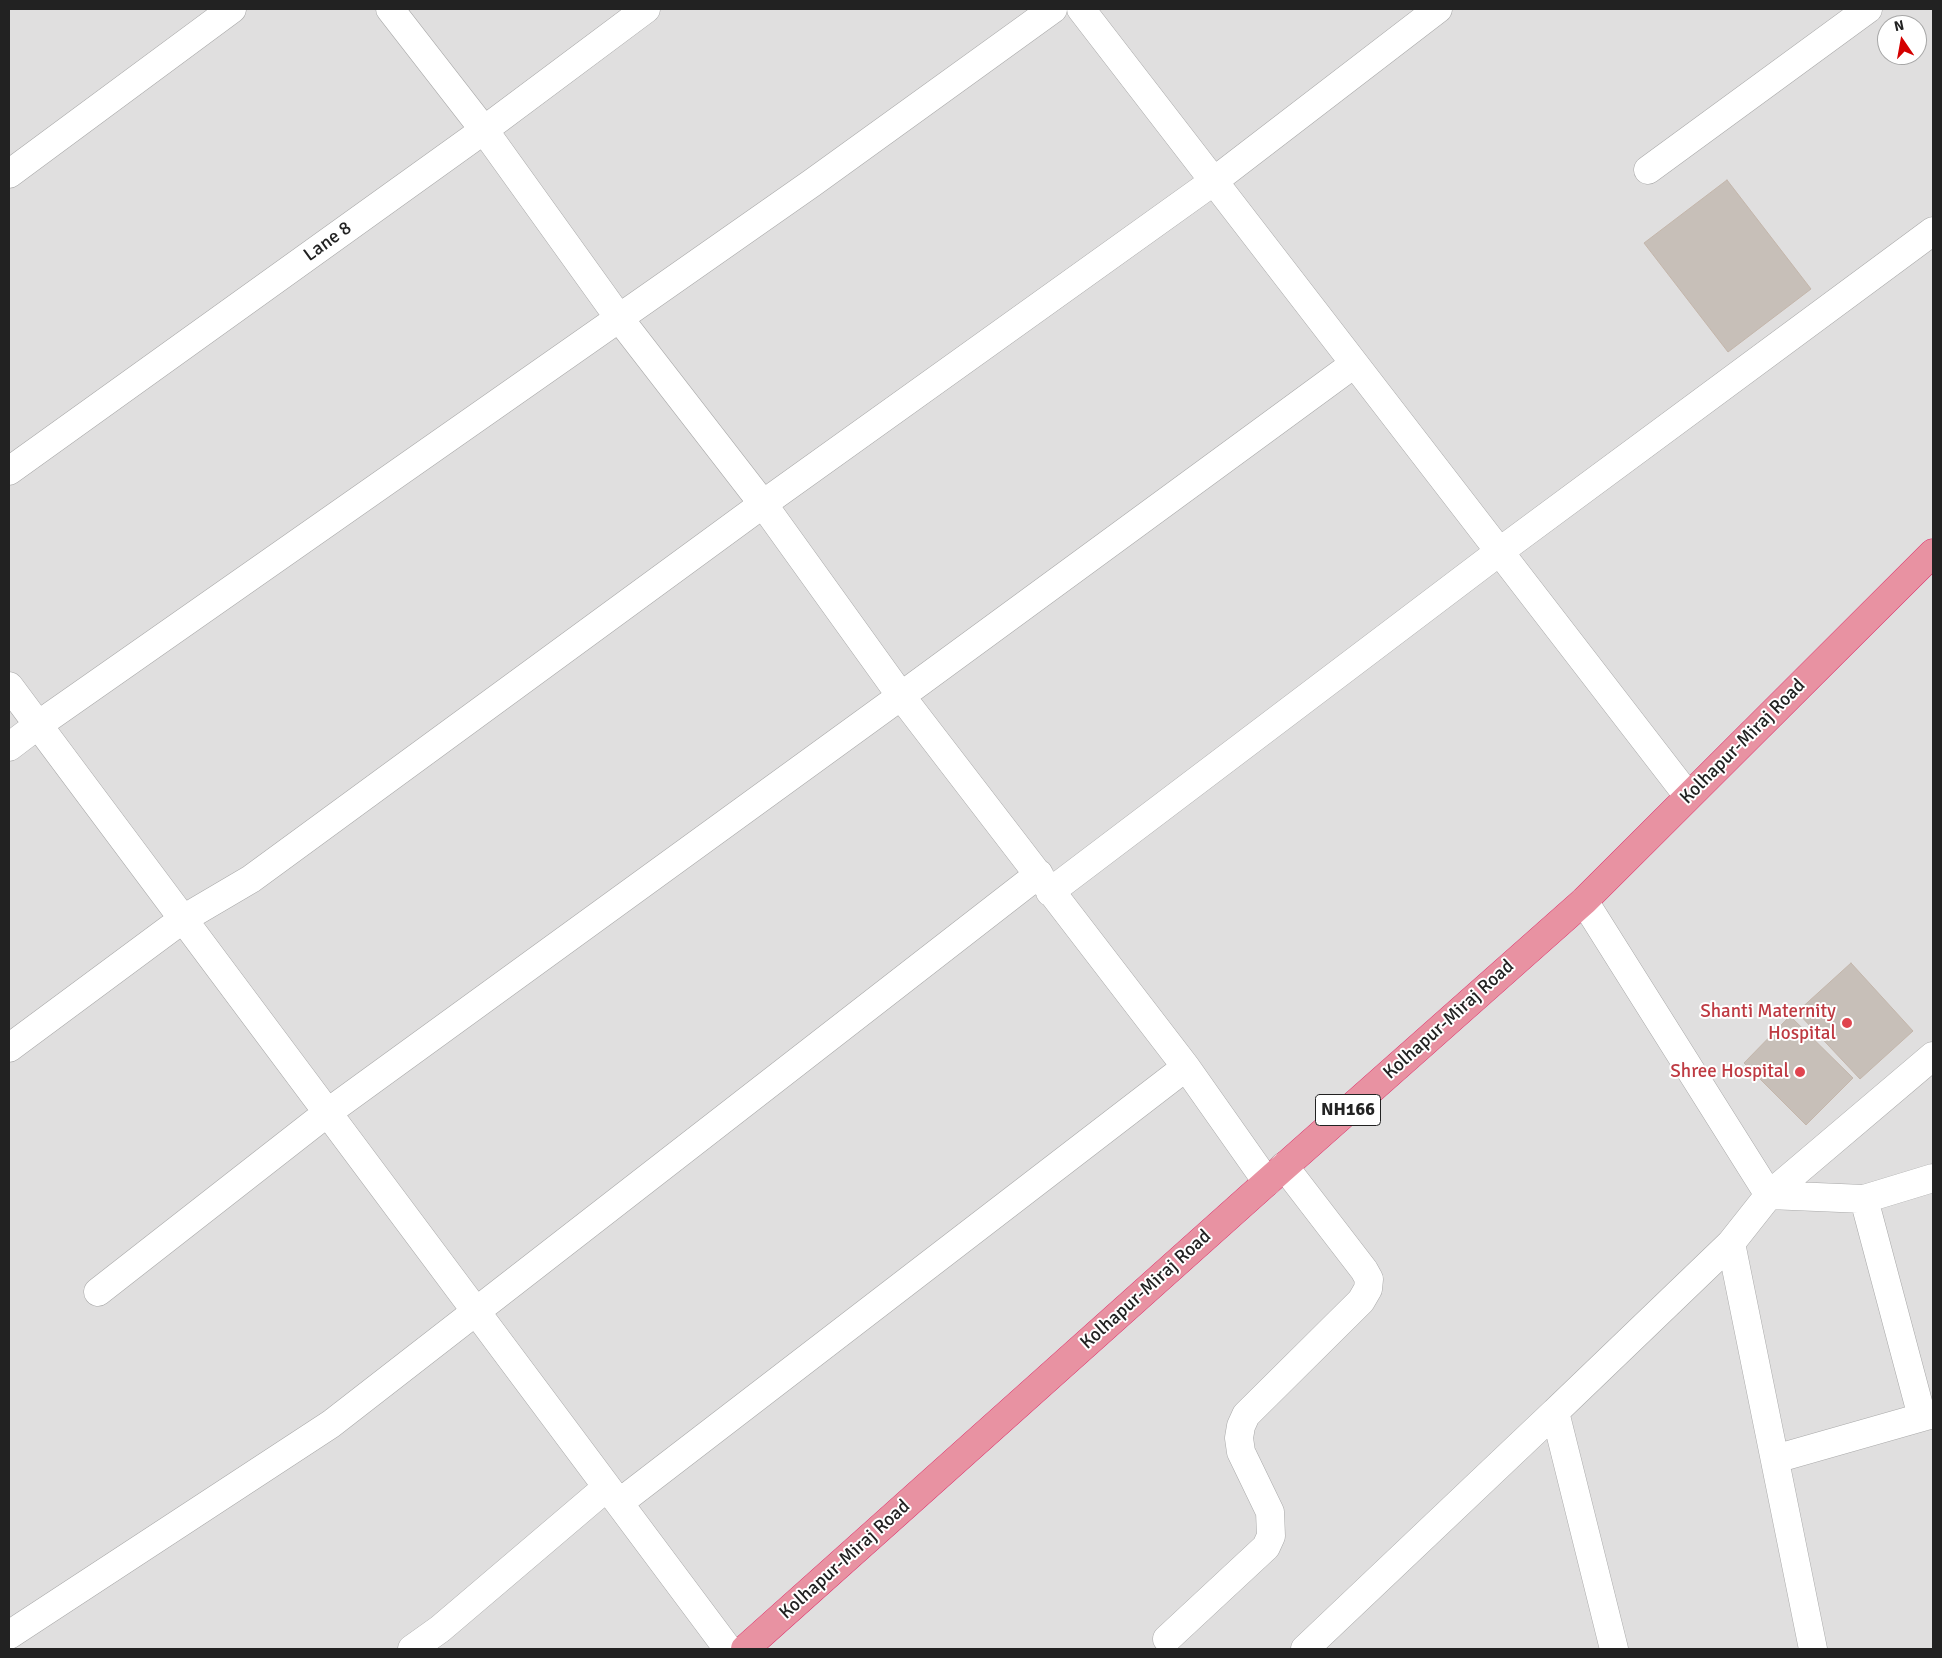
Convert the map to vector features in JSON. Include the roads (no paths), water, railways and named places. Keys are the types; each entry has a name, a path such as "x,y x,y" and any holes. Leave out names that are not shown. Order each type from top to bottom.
{"highway":[{"name":"Kolhapur-Miraj Road","path":"745,1649 1584,901 1933,553"}],"street":[{"path":"9,174 232,9"},
{"path":"390,9 484,130 619,318 763,504 902,696 1186,1067 1276,1174 1364,1270 1368,1279 1368,1289 1361,1301 1246,1415 1241,1426 1239,1438 1241,1452 1270,1512 1271,1536 1266,1547 1167,1639"},
{"name":"Lane 8","path":"9,471 484,130 646,9"},
{"path":"9,747 812,183 1053,9"},
{"path":"1081,9 1688,796"},
{"path":"9,1048 183,919 251,880 763,504 1214,181 1438,9"},
{"path":"1648,170 1868,9"},
{"path":"9,1636 331,1424 475,1311 1045,883 1499,552 1933,231"},
{"path":"98,1292 327,1113 902,696 1354,364"},
{"path":"9,686 728,1649"},
{"path":"1584,901 1769,1195"},
{"path":"1305,1649 1731,1243 1769,1195 1933,1056"},
{"path":"412,1649 613,1495 1186,1067"},
{"path":"1769,1195 1864,1199 1933,1178"},
{"path":"1775,1459 1927,1415 1864,1199"},
{"path":"1731,1243 1813,1649"},
{"path":"1555,1412 1614,1649"}],"place":[{"name":"Shanti Maternity Hospital","path":"1847,1023"},
{"name":"Shree Hospital","path":"1800,1072"}]}
